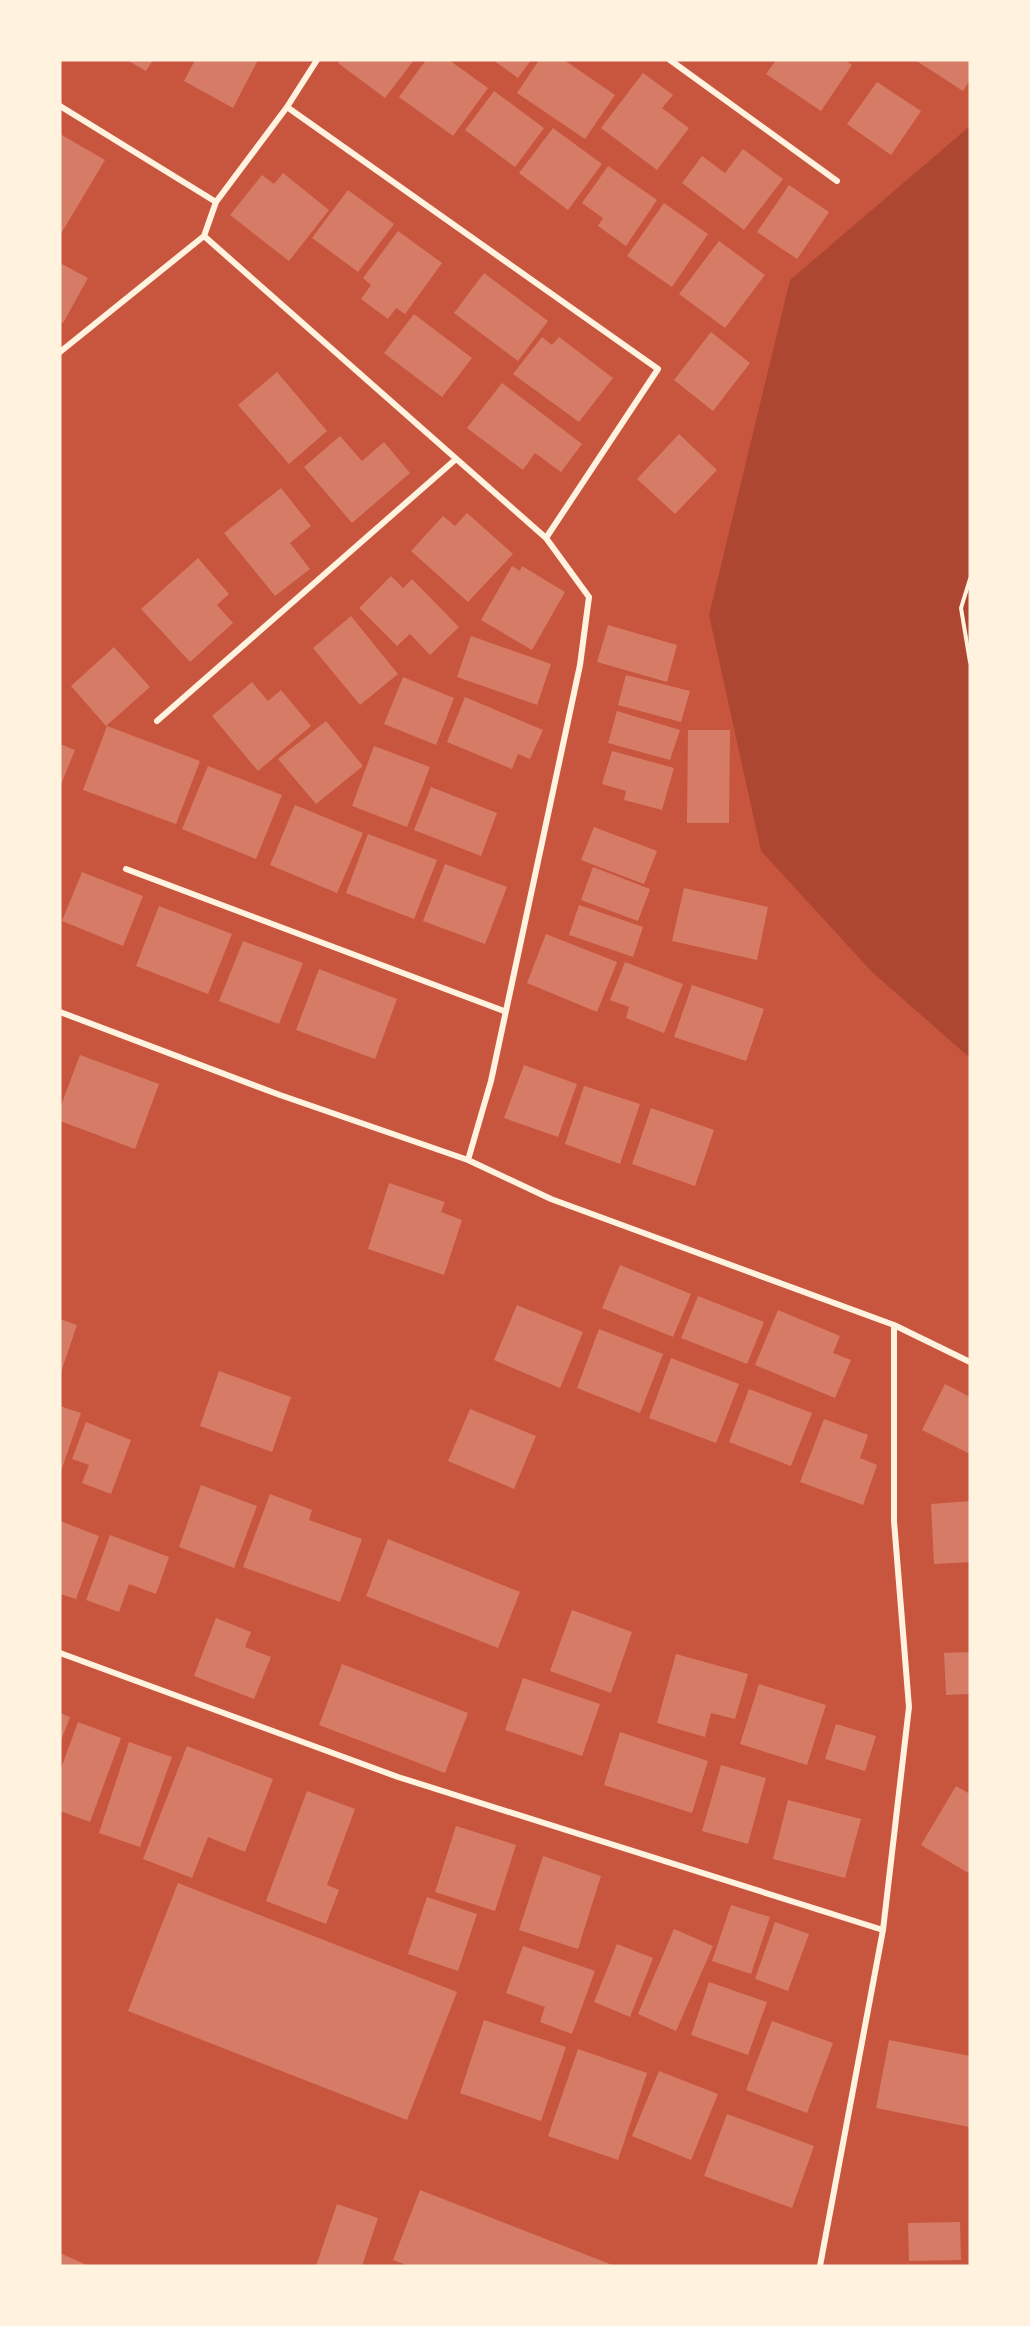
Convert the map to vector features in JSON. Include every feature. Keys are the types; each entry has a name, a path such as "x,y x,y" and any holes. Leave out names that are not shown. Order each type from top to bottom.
{"street":[{"path":"60,352 204,236 216,202 287,107 317,60"},
{"path":"670,60 837,181"},
{"path":"60,106 216,202"},
{"path":"287,107 658,369 546,538"},
{"path":"204,236 546,538 589,597 580,665 504,1011 491,1081 468,1160"},
{"path":"157,721 456,459"},
{"path":"126,869 504,1011"},
{"path":"60,1011 280,1095 468,1160 551,1199 894,1325 970,1362"},
{"path":"820,2266 883,1930 909,1707 894,1521 894,1325"},
{"path":"60,1653 398,1777 883,1930"}],"path":[{"path":"970,579 961,608 970,662"}],"shaded area":[{"path":"970,126 970,1058 872,972 761,851 709,615 790,280"}],"building":[{"path":"127,60 153,60 146,71"},
{"path":"195,60 258,60 233,108 184,81"},
{"path":"341,60 414,60 385,98 338,63"},
{"path":"426,60 449,60 488,88 453,136 399,97"},
{"path":"493,60 531,60 518,78"},
{"path":"539,60 564,60 615,95 585,139 517,93"},
{"path":"776,60 845,60 852,65 821,111 766,74"},
{"path":"915,60 970,60 970,80 963,91"},
{"path":"643,73 673,95 662,108 689,128 657,170 601,128"},
{"path":"877,82 921,111 891,155 847,124"},
{"path":"494,91 544,128 515,167 465,130"},
{"path":"553,128 602,164 568,210 519,173"},
{"path":"60,134 105,160 62,232 60,230"},
{"path":"743,149 783,179 744,230 682,183 702,156 725,173"},
{"path":"608,166 657,200 626,246 598,226 603,218 582,203"},
{"path":"283,173 329,210 289,261 230,215 262,175 274,184"},
{"path":"789,185 829,212 797,259 757,232"},
{"path":"348,190 394,224 358,272 312,238"},
{"path":"664,203 708,234 672,287 627,256"},
{"path":"398,231 442,263 405,314 396,308 388,319 361,299 371,285 363,278"},
{"path":"719,241 765,275 725,328 679,294"},
{"path":"60,263 88,278 63,323 60,321"},
{"path":"484,273 548,321 518,361 454,313"},
{"path":"414,314 472,358 442,397 384,353"},
{"path":"711,332 750,363 713,411 674,380"},
{"path":"542,337 552,345 559,337 613,378 579,422 513,374"},
{"path":"277,372 327,431 289,464 238,405"},
{"path":"502,383 582,444 561,472 535,453 523,470 467,428"},
{"path":"679,434 717,470 675,514 637,479"},
{"path":"340,436 362,461 384,442 410,473 352,523 304,467"},
{"path":"281,488 311,526 290,543 310,569 275,596 224,533"},
{"path":"467,513 513,554 468,602 411,551 443,516 455,526"},
{"path":"198,558 229,594 217,605 233,623 190,662 141,609"},
{"path":"512,566 520,571 522,566 565,592 532,650 481,620"},
{"path":"391,576 403,588 412,579 459,627 430,655 410,634 397,646 359,608"},
{"path":"351,616 398,674 360,705 313,648"},
{"path":"608,625 677,645 667,682 597,662"},
{"path":"471,636 551,664 537,705 457,677"},
{"path":"114,647 150,687 106,726 71,686"},
{"path":"626,675 690,691 681,722 618,705"},
{"path":"403,677 454,698 436,745 384,724"},
{"path":"252,682 268,701 281,690 311,726 258,771 212,716"},
{"path":"465,697 543,730 530,759 518,754 512,769 447,742"},
{"path":"617,711 680,730 670,760 608,743"},
{"path":"326,721 363,766 316,804 278,759"},
{"path":"107,726 200,761 176,824 83,790"},
{"path":"688,730 730,730 729,823 687,823"},
{"path":"60,744 75,750 60,787"},
{"path":"374,746 430,767 407,827 352,806"},
{"path":"612,751 674,768 662,810 624,800 626,791 602,784"},
{"path":"208,766 282,795 256,859 182,829"},
{"path":"431,787 497,813 481,856 414,830"},
{"path":"295,805 363,833 337,893 270,865"},
{"path":"594,827 657,851 644,884 581,860"},
{"path":"368,834 437,860 414,919 346,893"},
{"path":"445,864 507,887 485,944 423,921"},
{"path":"593,867 650,889 638,921 581,900"},
{"path":"82,872 143,896 123,946 62,921"},
{"path":"684,888 768,907 757,960 672,941"},
{"path":"579,905 643,927 633,957 569,935"},
{"path":"159,906 232,934 208,994 136,966"},
{"path":"546,934 617,962 597,1012 527,983"},
{"path":"243,941 303,963 279,1024 219,1001"},
{"path":"625,962 683,984 664,1033 626,1018 629,1007 610,1000"},
{"path":"319,969 397,999 375,1059 296,1030"},
{"path":"692,985 764,1009 746,1061 674,1037"},
{"path":"80,1055 159,1084 135,1149 60,1121 60,1108"},
{"path":"524,1065 577,1084 558,1137 504,1118"},
{"path":"584,1086 640,1104 620,1164 565,1144"},
{"path":"651,1108 714,1130 695,1186 632,1164"},
{"path":"389,1183 445,1202 441,1212 462,1220 444,1275 368,1249"},
{"path":"620,1265 691,1294 673,1337 602,1308"},
{"path":"698,1296 764,1322 747,1364 681,1338"},
{"path":"517,1305 583,1332 560,1388 494,1360"},
{"path":"778,1310 840,1336 833,1353 851,1360 835,1398 755,1365"},
{"path":"60,1319 77,1325 60,1375"},
{"path":"599,1329 663,1354 640,1413 577,1388"},
{"path":"671,1358 739,1384 716,1443 649,1418"},
{"path":"219,1371 291,1397 272,1452 200,1426"},
{"path":"945,1384 970,1397 970,1454 922,1430"},
{"path":"749,1389 812,1413 791,1466 729,1442"},
{"path":"60,1406 81,1413 60,1474"},
{"path":"470,1409 536,1436 514,1489 448,1461"},
{"path":"824,1419 868,1435 860,1458 877,1465 863,1505 800,1482"},
{"path":"86,1422 131,1440 111,1494 82,1483 89,1465 72,1459"},
{"path":"201,1485 257,1506 234,1568 179,1547"},
{"path":"270,1494 312,1510 309,1520 362,1539 340,1602 243,1567"},
{"path":"970,1501 970,1562 934,1564 931,1504"},
{"path":"60,1521 99,1536 76,1599 60,1594"},
{"path":"110,1535 169,1557 156,1594 129,1584 119,1612 86,1600"},
{"path":"388,1539 520,1592 498,1648 366,1596"},
{"path":"572,1610 632,1632 611,1693 550,1671"},
{"path":"216,1618 251,1632 245,1647 271,1657 254,1699 194,1676"},
{"path":"970,1652 970,1694 946,1695 944,1653"},
{"path":"676,1654 748,1674 735,1719 711,1713 705,1737 657,1723"},
{"path":"342,1664 468,1713 445,1773 319,1725"},
{"path":"523,1678 600,1704 582,1756 505,1730"},
{"path":"759,1684 826,1705 807,1765 740,1744"},
{"path":"60,1713 70,1717 60,1743"},
{"path":"78,1722 121,1738 90,1822 60,1811 60,1771"},
{"path":"836,1724 876,1736 865,1771 825,1759"},
{"path":"620,1732 708,1761 692,1813 604,1785"},
{"path":"129,1742 172,1757 140,1847 99,1833"},
{"path":"187,1746 273,1779 245,1852 208,1837 192,1878 143,1859"},
{"path":"721,1765 766,1778 748,1844 702,1831"},
{"path":"956,1786 970,1794 970,1874 921,1845"},
{"path":"307,1791 355,1809 327,1885 339,1890 326,1924 266,1901"},
{"path":"788,1800 861,1819 845,1878 773,1859"},
{"path":"456,1826 516,1845 495,1911 435,1892"},
{"path":"543,1856 601,1876 578,1949 519,1930"},
{"path":"178,1883 457,1992 407,2120 128,2011"},
{"path":"427,1897 477,1914 458,1971 408,1954"},
{"path":"731,1905 770,1917 751,1974 712,1961"},
{"path":"775,1922 809,1934 788,1991 755,1979"},
{"path":"674,1929 713,1946 676,2031 638,2014"},
{"path":"617,1944 653,1958 630,2017 594,2002"},
{"path":"523,1946 595,1971 572,2034 540,2022 545,2007 506,1993"},
{"path":"709,1982 767,2002 748,2055 691,2035"},
{"path":"484,2020 566,2047 541,2121 460,2093"},
{"path":"772,2021 833,2043 807,2113 746,2090"},
{"path":"889,2040 970,2056 969,2127 876,2108"},
{"path":"578,2049 647,2073 618,2160 548,2136"},
{"path":"659,2071 718,2094 691,2160 632,2136"},
{"path":"727,2114 814,2146 792,2208 704,2176"},
{"path":"420,2190 615,2266 409,2266 393,2260"},
{"path":"337,2204 378,2218 362,2266 316,2266"},
{"path":"960,2222 961,2260 909,2261 908,2223"},
{"path":"60,2253 89,2266 60,2266"}]}
